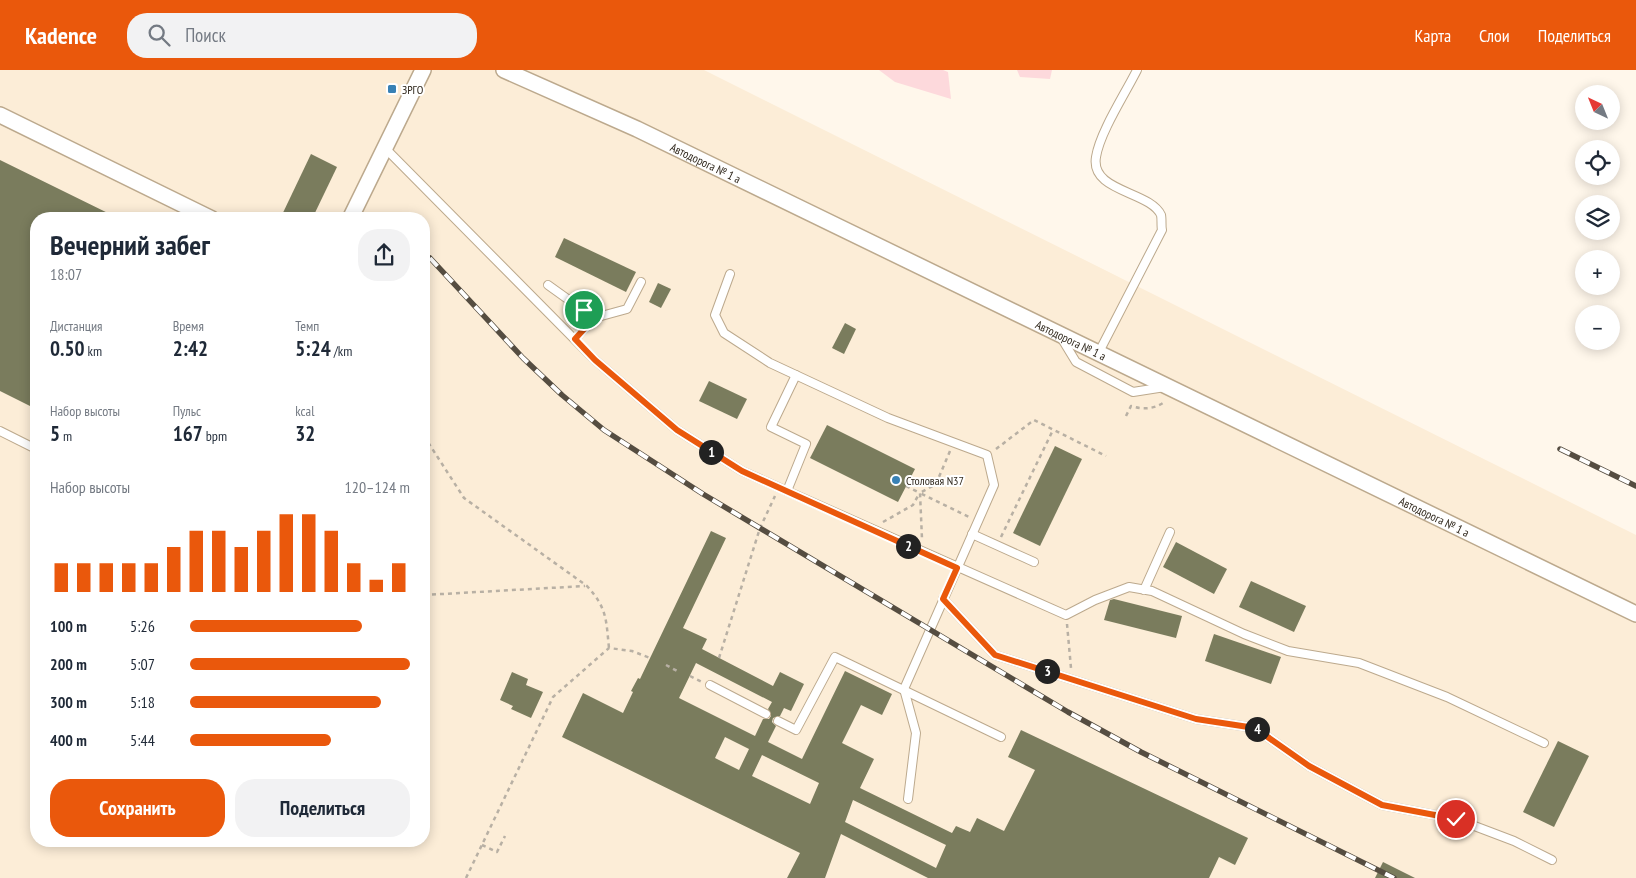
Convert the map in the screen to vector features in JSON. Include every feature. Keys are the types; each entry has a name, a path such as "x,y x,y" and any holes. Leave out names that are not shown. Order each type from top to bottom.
{"street":[{"path":"355,212 424,70"},
{"name":"Автодорога № 1 а","path":"504,70 646,134 1059,332 1099,352 1170,393 1636,614"},
{"path":"0,115 198,212"}],"lane":[{"path":"1099,352 1162,230 1161,216 1154,207 1108,182 1098,173 1095,160 1098,145 1137,70"},
{"path":"386,149 595,360 677,430 742,471 1066,615 1095,600 1129,587 1144,590 1288,651 1359,663 1447,697 1544,743"},
{"path":"730,274 715,316 724,332 770,362 796,375 888,418 987,455 994,485 904,689 916,733 908,799"},
{"path":"575,339 594,318 627,310 642,282"},
{"path":"548,285 594,318"},
{"path":"1059,332 1076,362 1133,392 1170,393"},
{"path":"787,491 806,444 771,427 796,375"},
{"path":"0,431 30,446"},
{"path":"1144,590 1170,532"},
{"path":"972,534 1034,562"},
{"path":"943,599 995,655 1196,719 1255,728 1309,766 1382,805 1456,819 1514,841 1552,860"},
{"path":"778,720 796,730 835,657 1001,737"},
{"path":"710,685 766,714"}],"path":[{"path":"1126,416 1131,406 1139,409 1157,407 1170,393"},
{"path":"987,455 1034,420 1106,456"},
{"path":"997,545 1054,430"},
{"path":"871,529 913,505 920,493 936,484 954,443"},
{"path":"430,445 464,498 586,586 601,602 606,621 609,648"},
{"path":"906,486 978,521"},
{"path":"719,658 760,528 779,487"},
{"path":"920,493 923,553"},
{"path":"430,595 586,586"},
{"path":"1068,628 1072,680"},
{"path":"466,878 553,697 609,648 632,651 650,658"},
{"path":"666,665 680,672"},
{"path":"482,844 497,852 505,836"}],"shaded area":[{"path":"0,70 704,70 1636,535 1636,878 0,878"},
{"path":"879,70 943,70 948,72 951,99 895,82"},
{"path":"1017,70 1052,70 1050,79 1020,77"}],"building":[{"path":"311,154 337,167 315,212 283,212"},
{"path":"0,160 106,212 30,212 30,406 0,391"},
{"path":"564,238 636,272 626,292 555,257"},
{"path":"658,283 671,289 661,308 649,302"},
{"path":"845,323 856,329 844,354 832,348"},
{"path":"709,381 747,399 737,419 699,401"},
{"path":"827,425 915,469 898,502 810,458"},
{"path":"1055,446 1082,459 1040,546 1013,533"},
{"path":"711,531 726,538 683,628 707,639 702,649 773,686 780,672 804,684 791,711 784,708 780,716 773,718 772,722 776,726 768,742 802,759 845,671 892,694 882,715 861,705 842,743 874,759 860,788 952,833 956,826 970,832 977,818 1004,831 1035,770 1008,757 1021,730 1248,838 1235,865 1219,857 1209,878 928,878 841,834 825,878 787,878 800,853 562,737 583,693 623,713 633,692 631,691 638,678 640,679","holes":["696,663 772,702 768,709 771,716 769,719 763,719 755,736 679,698","725,737 749,749 739,770 715,758","762,755 819,783 810,804 752,776","853,800 946,845 936,868 845,822"]},
{"path":"1176,542 1227,569 1214,594 1163,567"},
{"path":"1251,581 1306,606 1294,632 1239,607"},
{"path":"1114,599 1182,616 1176,638 1104,620 1110,600"},
{"path":"1214,634 1281,657 1271,684 1205,661"},
{"path":"512,672 528,679 526,685 543,692 531,718 511,709 513,706 500,700"},
{"path":"1558,741 1589,756 1554,827 1523,812"},
{"path":"1383,862 1415,878 1375,878"}],"railway":[{"path":"430,258 523,358 562,395 604,430 703,494 1068,712 1141,752 1394,878"},
{"path":"1560,449 1636,486"}],"place":[{"name":"ЗРГО","path":"392,89"},
{"name":"Столовая N37","path":"896,480"}],"route":[{"path":"584,310 594,318 575,339 595,360 677,430 742,471 957,568 943,599 995,655 1093,688 1196,719 1255,728 1309,766 1382,805 1456,819"}]}
